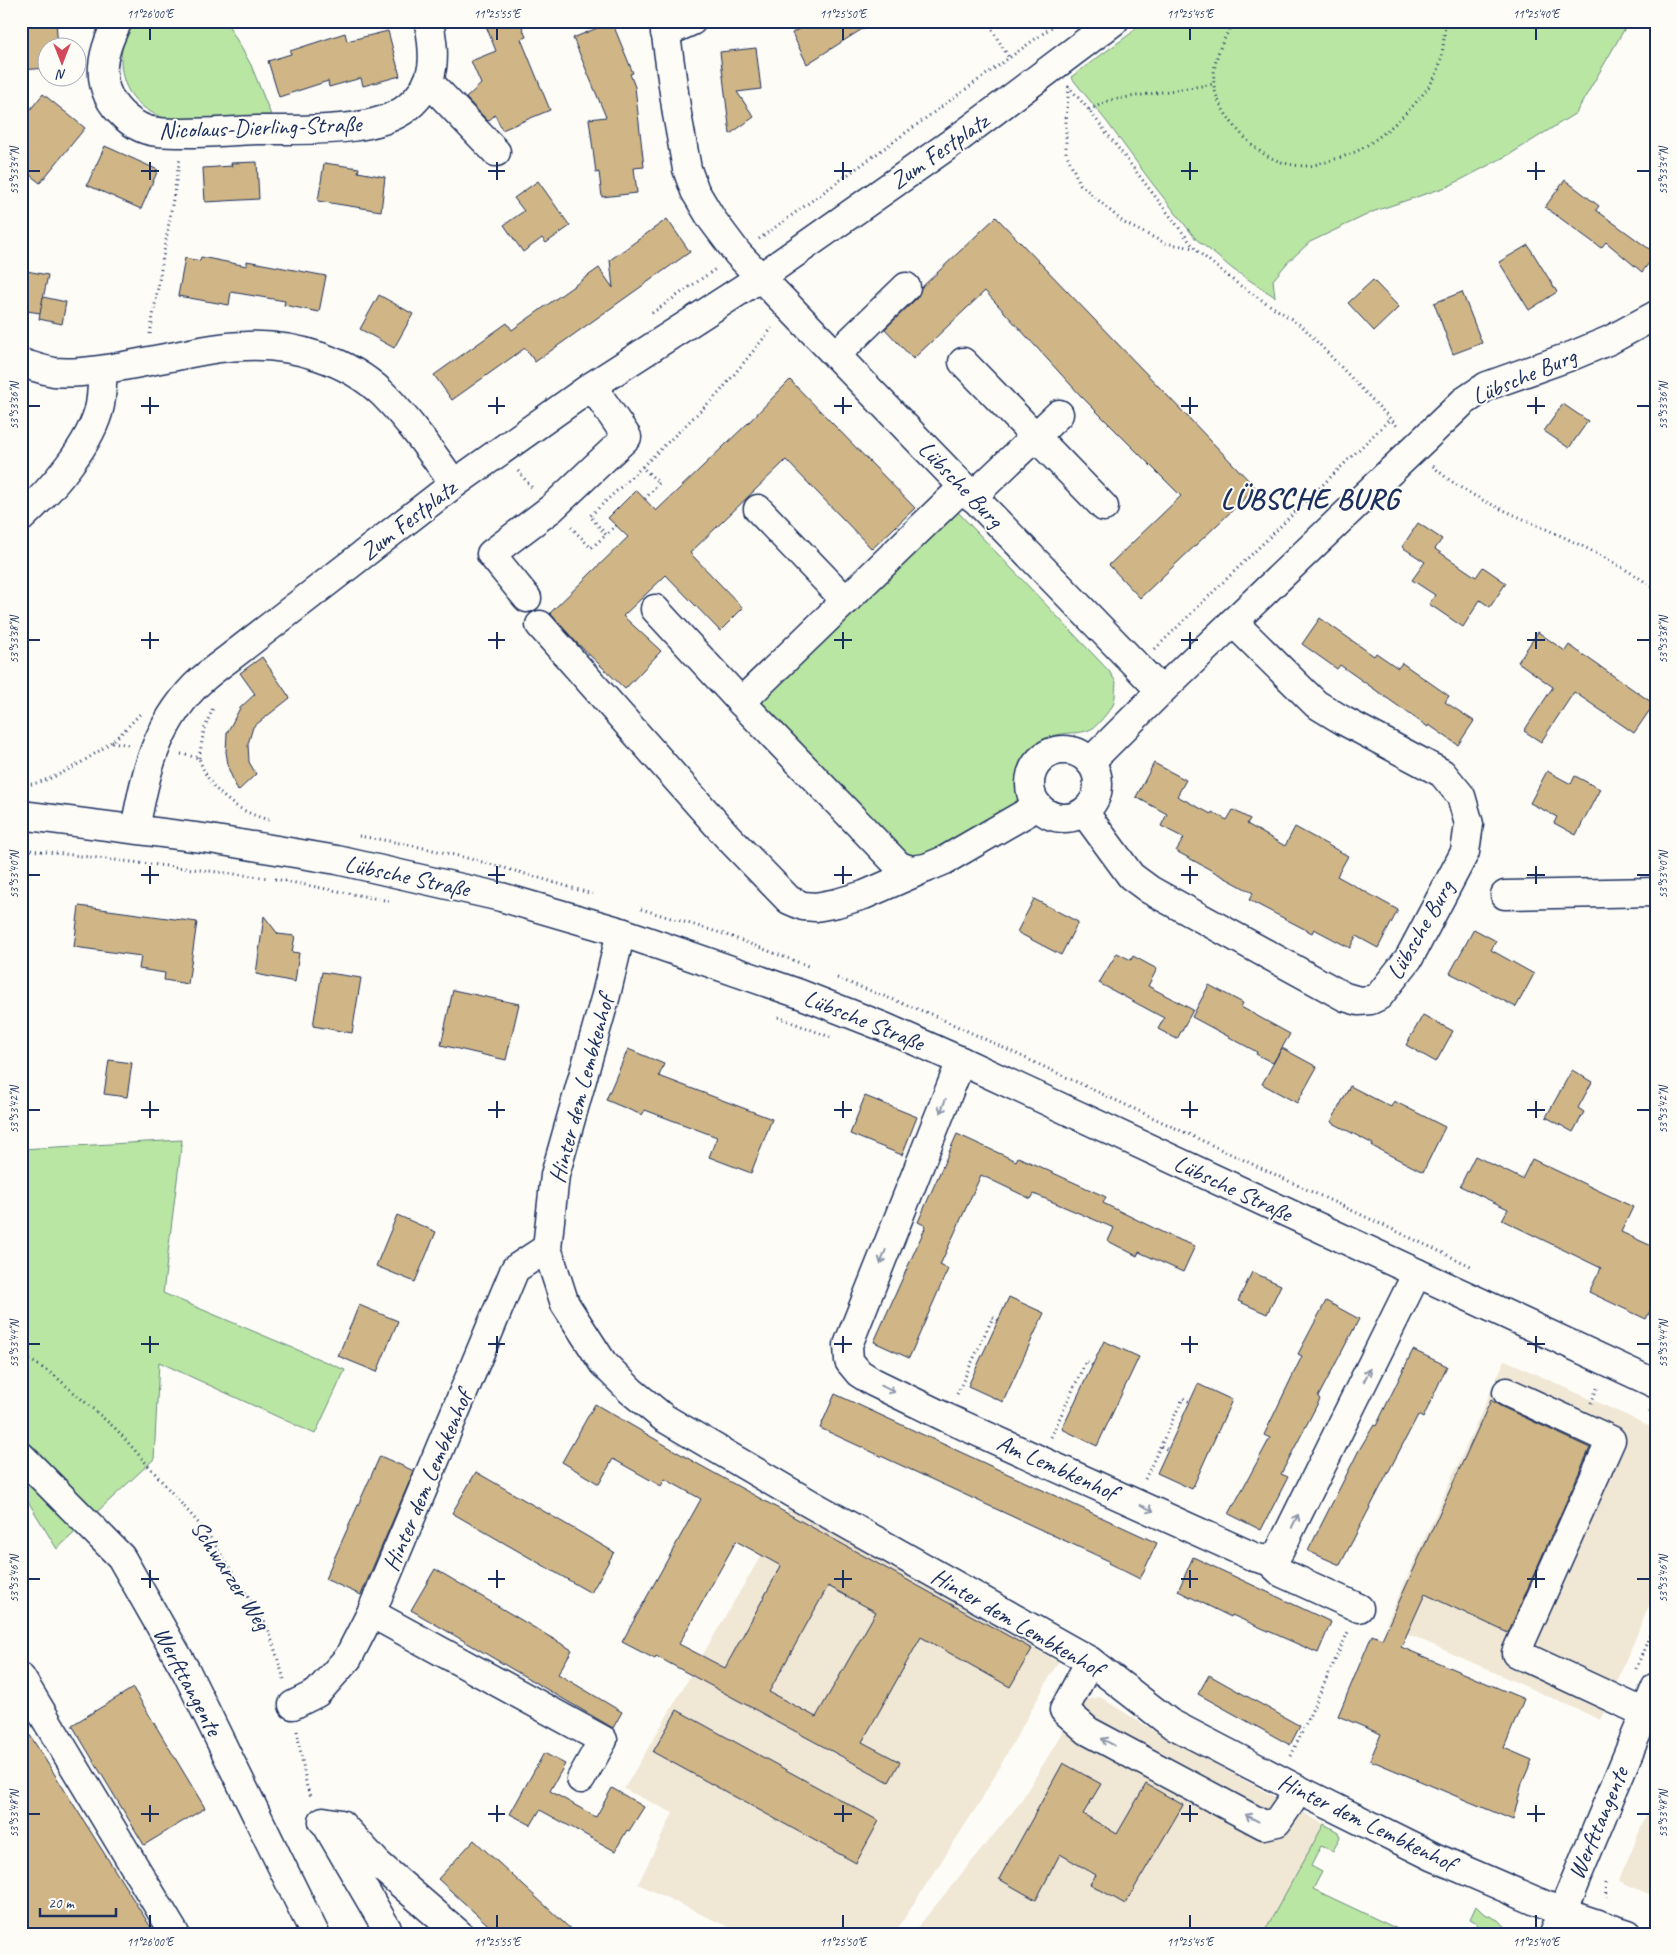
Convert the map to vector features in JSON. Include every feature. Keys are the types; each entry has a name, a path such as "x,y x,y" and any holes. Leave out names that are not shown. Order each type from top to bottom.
{"street":[{"name":"Nicolaus-Dierling-Straße","path":"118,21 104,53 103,84 108,97 116,109 139,128 157,132 184,133 324,129 375,123 395,116 420,95 428,82 432,70 434,51 429,21"},
{"path":"692,21 664,27 683,153 695,191 727,240 761,277"},
{"name":"Zum Festplatz","path":"135,829 154,748 169,718 196,685 454,484 592,386 761,277 960,137 1062,77 1114,21"},
{"path":"428,82 496,152"},
{"name":"Lübsche Burg","path":"761,277 1161,692"},
{"path":"837,354 906,287"},
{"name":"Lübsche Burg","path":"1090,762 1463,402 1487,386 1574,355 1610,340 1656,316"},
{"path":"21,363 55,372 103,370 212,349 247,346 293,349 329,360 360,377 382,394 417,434 454,484"},
{"path":"964,362 1104,507"},
{"path":"21,518 56,482 88,434 99,406 103,370"},
{"path":"527,598 491,554 552,508 627,437 592,386"},
{"path":"741,702 846,601 1059,414"},
{"path":"758,508 846,601"},
{"path":"655,609 741,702 899,866 911,870 926,868"},
{"name":"Lübsche Burg","path":"1084,812 1131,876 1150,890 1345,997 1359,1001 1371,1000 1379,996 1389,984 1409,958 1465,852 1470,824 1462,796 1442,773 1344,722 1316,704 1233,622"},
{"path":"540,625 727,836 789,900 803,906 816,907 864,895 945,860 1029,799 1032,797 1029,786 1030,776 1042,757 1051,752 1062,749 1082,754 1090,762 1098,778 1098,791 1093,803 1078,816 1063,819 1049,815 1029,799"},
{"name":"Lübsche Straße","path":"21,815 210,839 337,860 501,897 621,932 800,994 884,1027 961,1061 1656,1384"},
{"path":"1505,895 1656,892"},
{"name":"Hinter dem Lembkenhof","path":"621,932 606,995 555,1175 547,1248 565,1304 603,1363 631,1391 664,1418 809,1503 1090,1660 1170,1723 1434,1857 1557,1923 1628,1934"},
{"name":"Am Lembkenhof","path":"961,1061 848,1345 849,1361 859,1373 947,1418 1254,1557 1269,1561 1282,1573 1359,1608"},
{"name":"Hinter dem Lembkenhof","path":"292,1705 317,1693 348,1658 371,1613 515,1269 547,1248"},
{"path":"1269,1561 1279,1552 1417,1273"},
{"path":"1507,1392 1611,1440 1516,1653 1646,1701"},
{"name":"Werfttangente","path":"21,1456 121,1557 186,1671 315,1934"},
{"path":"371,1613 603,1740 581,1779"},
{"path":"1090,1660 1064,1710 1088,1731 1264,1825 1277,1822 1289,1784"},
{"path":"21,1678 175,1934"},
{"name":"Werfttangente","path":"1557,1923 1646,1701"},
{"path":"324,1821 390,1934"},
{"path":"324,1821 342,1824 378,1864 459,1934"}],"path":[{"path":"987,21 1009,58"},
{"path":"1235,21 1225,36 1214,63 1216,98 1228,118 1263,153 1284,163 1309,166 1354,152 1392,125 1418,99 1436,76 1443,47 1445,21"},
{"path":"1033,40 1090,110 1195,248 1239,285 1302,326 1442,475 1478,498 1592,551 1656,589"},
{"path":"1062,77 1066,119 1066,153 1080,184 1124,223 1165,243 1195,248"},
{"path":"1090,110 1110,100 1214,84"},
{"path":"146,362 184,133"},
{"path":"616,526 606,535 590,516 719,393 774,325"},
{"path":"642,467 659,483 645,499"},
{"path":"199,758 204,730 214,705"},
{"path":"1029,799 1020,776 1026,759 1032,751 1050,739 1082,736"},
{"path":"21,849 271,878 397,903"},
{"path":"774,1016 830,1037"},
{"path":"947,1418 993,1317 998,1320"},
{"name":"Schwarzer Weg","path":"21,1354 55,1376 117,1430 208,1534 268,1628 292,1705 306,1788 324,1821"},
{"path":"1041,1460 1086,1362 1092,1365"},
{"path":"970,1365 976,1368"},
{"path":"1590,1382 1598,1386"},
{"path":"1135,1502 1183,1398 1190,1402"},
{"path":"1066,1403 1073,1406"},
{"path":"1648,1410 1656,1414"},
{"path":"1161,1446 1168,1450"},
{"path":"1289,1784 1359,1608"},
{"path":"1646,1701 1656,1620"},
{"path":"1607,1878 1605,1896 1610,1904"}],"shaded area":[{"path":"1505,1360 1656,1429 1656,1589 1601,1720 1386,1624"},
{"path":"789,1508 1058,1662 980,1802 894,1934 743,1934 638,1884 673,1813 624,1789"},
{"path":"1100,1697 1151,1729 1324,1824 1263,1934 912,1934 1019,1804 1077,1709 1085,1700"},
{"path":"1656,1791 1656,1897 1619,1881"}],"green space":[{"path":"135,21 226,21 251,65 271,115 179,120 164,118 143,107 128,90 121,61 121,54 127,34"},
{"path":"1142,21 1629,21 1576,113 1512,153 1449,186 1375,211 1310,242 1288,262 1273,280 1275,297 1234,270 1196,239 1071,77 1130,34"},
{"path":"955,509 1109,671 1116,682 1112,707 1093,728 1082,732 1050,737 1030,748 1023,756 1016,776 1019,800 1014,808 931,858 905,854 752,700"},
{"path":"182,1140 163,1293 345,1370 315,1434 159,1362 154,1459 57,1549 21,1490 21,1149"},
{"path":"1324,1824 1338,1832 1340,1837 1333,1851 1321,1846 1311,1866 1322,1872 1313,1889 1408,1934 1263,1934"},
{"path":"1476,1906 1483,1913 1498,1920 1511,1934 1471,1934 1477,1923 1470,1919"}],"building":[{"path":"21,21 56,21 57,38 38,38 38,69 21,70"},
{"path":"484,21 520,21 526,37 521,39 550,110 502,130 495,115 488,121 466,98 481,84 471,61 496,51"},
{"path":"813,21 875,21 807,64 792,33"},
{"path":"612,22 633,73 630,74 635,87 644,167 634,168 637,193 602,197 599,172 596,173 589,119 606,117 573,38"},
{"path":"388,31 400,76 363,86 361,78 329,87 328,81 279,97 268,61 291,54 290,51 345,33 347,41"},
{"path":"756,48 761,89 737,92 754,117 730,134 720,52"},
{"path":"43,94 85,128 40,183 21,168 21,121"},
{"path":"105,146 158,170 141,209 87,185"},
{"path":"257,162 259,199 205,202 203,168 232,166 231,163"},
{"path":"324,163 359,168 358,172 385,177 381,211 318,201"},
{"path":"1565,180 1599,206 1596,210 1656,254 1642,272 1606,242 1601,248 1545,207"},
{"path":"538,181 570,226 546,243 542,238 523,252 504,225 524,211 514,198"},
{"path":"996,217 1256,488 1140,598 1109,565 1181,496 1081,396 985,291 913,359 885,329 917,298 921,288"},
{"path":"667,219 690,252 535,362 525,348 452,400 434,375 507,323 512,330 599,268 613,288 610,260"},
{"path":"1528,245 1557,292 1529,310 1499,262"},
{"path":"201,257 247,266 247,261 326,276 319,312 284,305 285,301 231,292 229,305 178,296 185,258 200,261"},
{"path":"21,270 48,275 40,313 21,310"},
{"path":"1373,280 1399,307 1374,331 1348,303"},
{"path":"1462,292 1482,343 1453,354 1434,303"},
{"path":"379,295 413,314 394,348 360,329"},
{"path":"43,297 66,302 62,324 39,319"},
{"path":"790,380 915,508 872,549 786,460 690,553 743,608 720,631 666,575 623,616 661,651 625,689 576,642 550,613 628,537 608,518 636,490 656,511"},
{"path":"1563,404 1588,421 1569,448 1544,431"},
{"path":"1418,523 1442,539 1435,549 1476,577 1483,567 1506,583 1490,607 1480,600 1463,627 1429,604 1435,595 1412,580 1425,562 1402,547"},
{"path":"1320,618 1374,656 1376,653 1398,668 1402,663 1449,696 1445,702 1474,721 1458,745 1429,725 1428,727 1340,665 1337,669 1302,644"},
{"path":"1538,632 1565,651 1569,645 1654,704 1634,733 1574,692 1541,742 1524,731 1553,687 1518,662"},
{"path":"262,657 290,698 253,727 248,744 249,762 256,774 238,791 229,770 226,752 227,733 240,708 255,694 240,673"},
{"path":"1154,763 1186,780 1177,796 1211,814 1212,812 1227,820 1233,810 1250,819 1247,824 1285,846 1295,827 1348,856 1337,876 1398,910 1378,948 1356,936 1350,948 1314,929 1312,933 1249,900 1253,893 1176,851 1184,838 1161,826 1167,814 1136,797"},
{"path":"1547,771 1571,784 1575,776 1600,789 1576,835 1554,823 1557,817 1530,803"},
{"path":"1034,899 1078,922 1061,955 1017,932"},
{"path":"79,906 197,922 188,984 164,980 165,973 139,969 141,956 74,947"},
{"path":"264,916 278,934 295,936 292,952 299,953 295,982 256,974"},
{"path":"1474,929 1496,941 1491,950 1534,974 1516,1007 1450,973"},
{"path":"1117,953 1131,960 1133,956 1157,969 1148,986 1193,1010 1177,1039 1158,1029 1164,1018 1099,983"},
{"path":"322,972 361,978 352,1033 313,1026"},
{"path":"1209,985 1243,1003 1241,1007 1290,1034 1273,1063 1256,1054 1257,1052 1192,1017"},
{"path":"453,990 519,1004 506,1060 441,1045"},
{"path":"1423,1015 1453,1031 1436,1062 1406,1045"},
{"path":"1282,1048 1317,1067 1297,1103 1262,1084"},
{"path":"628,1049 664,1064 659,1076 772,1119 751,1173 709,1157 717,1137 645,1110 642,1115 606,1100"},
{"path":"109,1060 132,1063 127,1097 104,1094"},
{"path":"1572,1070 1592,1082 1578,1108 1584,1112 1573,1132 1546,1117"},
{"path":"1350,1086 1391,1107 1394,1101 1445,1127 1423,1172 1372,1146 1373,1144 1331,1122"},
{"path":"865,1096 917,1117 902,1155 850,1134"},
{"path":"957,1134 1016,1161 1018,1157 1106,1197 1103,1203 1172,1237 1195,1246 1183,1272 1139,1252 1137,1256 1108,1241 1114,1228 1034,1194 1031,1199 981,1175 940,1265 948,1269 909,1358 874,1342 926,1226 918,1222"},
{"path":"1475,1156 1522,1179 1532,1159 1633,1207 1621,1232 1656,1248 1656,1299 1646,1319 1589,1292 1601,1268 1502,1220 1508,1209 1460,1186"},
{"path":"397,1215 436,1232 415,1282 376,1266"},
{"path":"1252,1272 1281,1285 1267,1314 1238,1301"},
{"path":"1009,1297 1044,1313 1003,1402 968,1386"},
{"path":"1326,1301 1359,1319 1318,1397 1320,1399 1281,1474 1288,1477 1261,1530 1229,1514 1270,1438 1264,1435 1302,1356 1298,1354"},
{"path":"359,1305 398,1321 377,1372 338,1356"},
{"path":"1104,1341 1139,1357 1097,1446 1062,1429"},
{"path":"1413,1350 1447,1366 1423,1418 1418,1415 1340,1565 1308,1551 1359,1450 1374,1425 1376,1426"},
{"path":"1198,1384 1232,1400 1192,1489 1157,1473"},
{"path":"835,1394 1157,1543 1140,1579 1108,1563 1109,1561 820,1428"},
{"path":"1491,1400 1590,1448 1508,1633 1425,1594 1401,1647 1524,1699 1504,1748 1532,1760 1522,1783 1513,1820 1370,1760 1381,1734 1338,1716 1372,1635 1382,1639"},
{"path":"595,1404 696,1463 1032,1649 1010,1687 921,1637 862,1742 900,1762 889,1782 656,1656 655,1659 622,1642 701,1499 665,1479 661,1486 613,1459 599,1484 562,1462","holes":["736,1541 781,1566 725,1668 679,1644","828,1586 876,1612 816,1717 769,1692"]},
{"path":"380,1456 414,1471 361,1595 325,1579"},
{"path":"476,1472 614,1552 591,1593 452,1513"},
{"path":"1193,1557 1331,1622 1318,1653 1232,1615 1231,1617 1178,1591"},
{"path":"435,1569 572,1650 558,1674 622,1712 613,1728 411,1610"},
{"path":"1209,1675 1300,1726 1290,1745 1198,1694"},
{"path":"133,1688 205,1808 144,1845 72,1725"},
{"path":"677,1710 879,1821 856,1863 653,1752"},
{"path":"21,1721 155,1934 21,1934"},
{"path":"544,1753 565,1764 550,1791 596,1817 612,1788 644,1807 629,1831 627,1830 615,1851 540,1810 531,1825 510,1814"},
{"path":"1063,1763 1101,1784 1083,1814 1117,1834 1146,1784 1183,1805 1125,1904 1090,1884 1096,1875 1060,1854 1036,1900 999,1879"},
{"path":"474,1840 576,1934 498,1934 438,1879"}],"district":[{"name":"LÜBSCHE BURG","path":"1310,498"}]}
